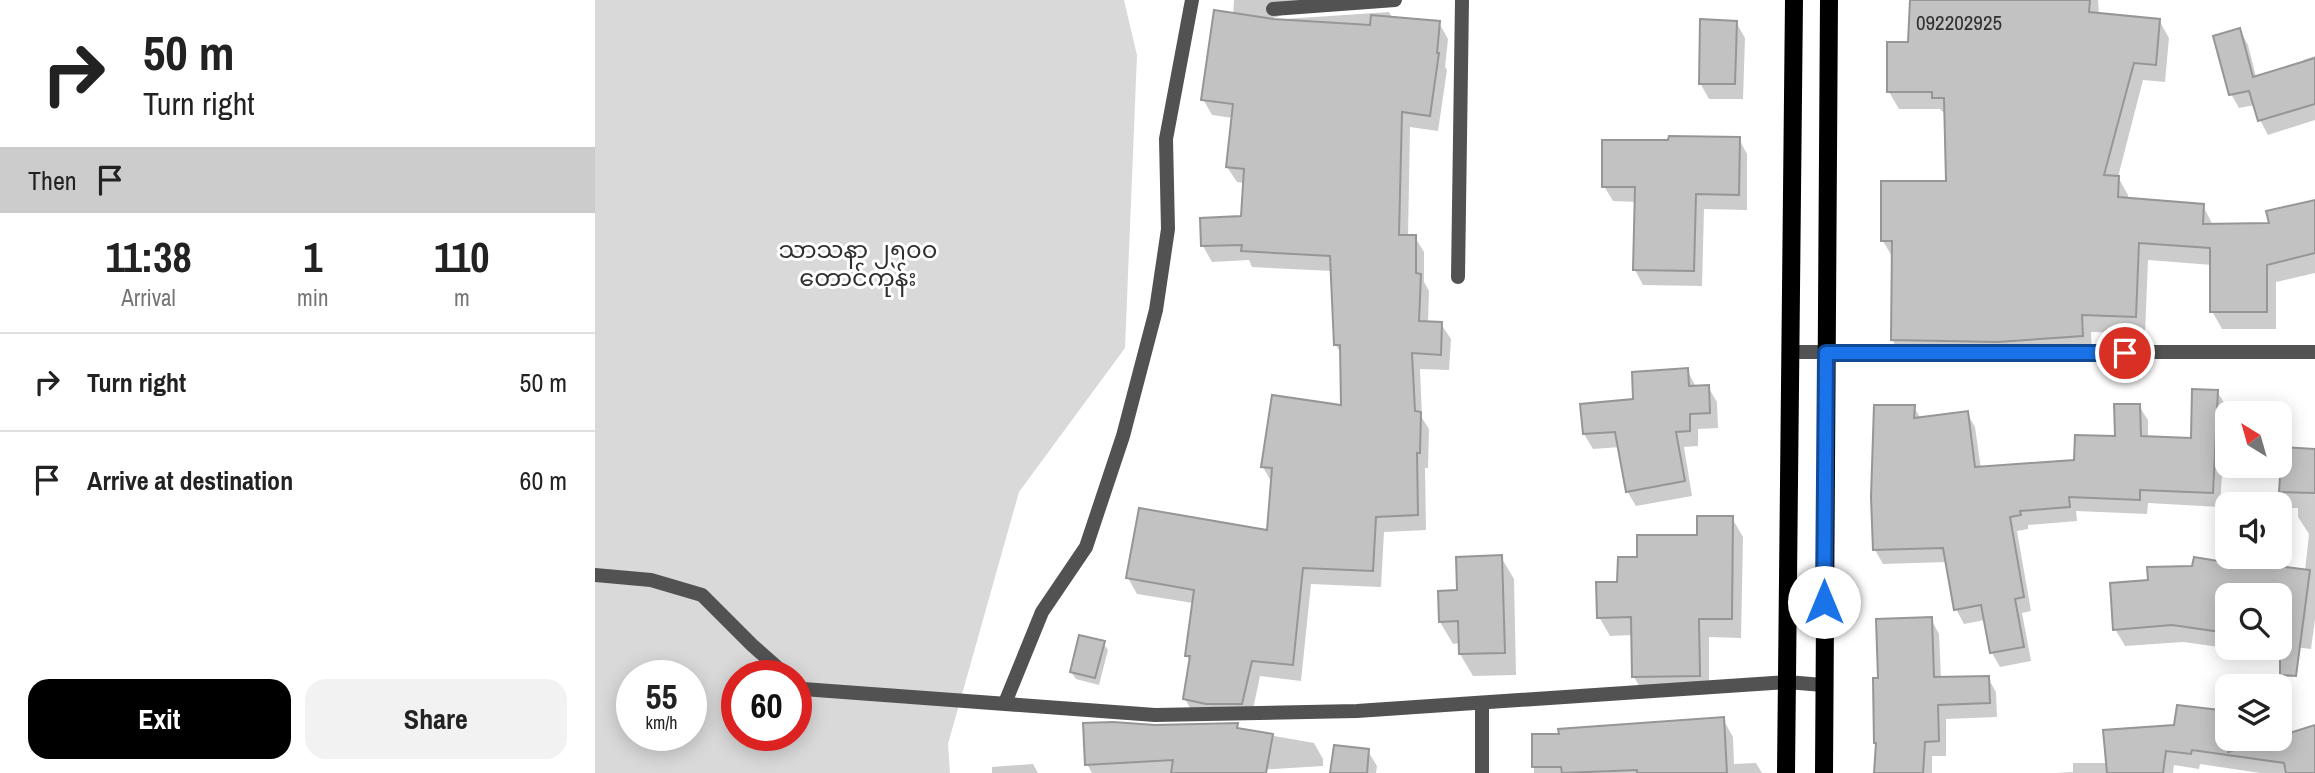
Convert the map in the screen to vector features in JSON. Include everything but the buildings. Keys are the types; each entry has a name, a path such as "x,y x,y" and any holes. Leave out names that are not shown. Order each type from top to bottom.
{"main road":[{"path":"1786,773 1794,0"},
{"path":"1824,773 1829,0"}],"street":[{"path":"1005,703 1042,612 1086,547 1123,436 1150,335 1168,229 1166,139 1192,0"},
{"path":"1273,9 1395,0"},
{"path":"1458,277 1462,0"},
{"path":"1790,352 2315,352"},
{"path":"595,575 651,580 702,595 769,660"},
{"path":"812,690 1155,715 1357,711 1787,682 1823,685"},
{"path":"1482,703 1482,773"}],"green space":[{"name":"သာသနာ ၂၅၀၀ တောင်ကုန်း","path":"595,0 1124,0 1137,55 1125,348 1019,492 948,744 950,773 595,773"}],"route":[{"path":"1824,602 1826,353 2125,353"}]}
